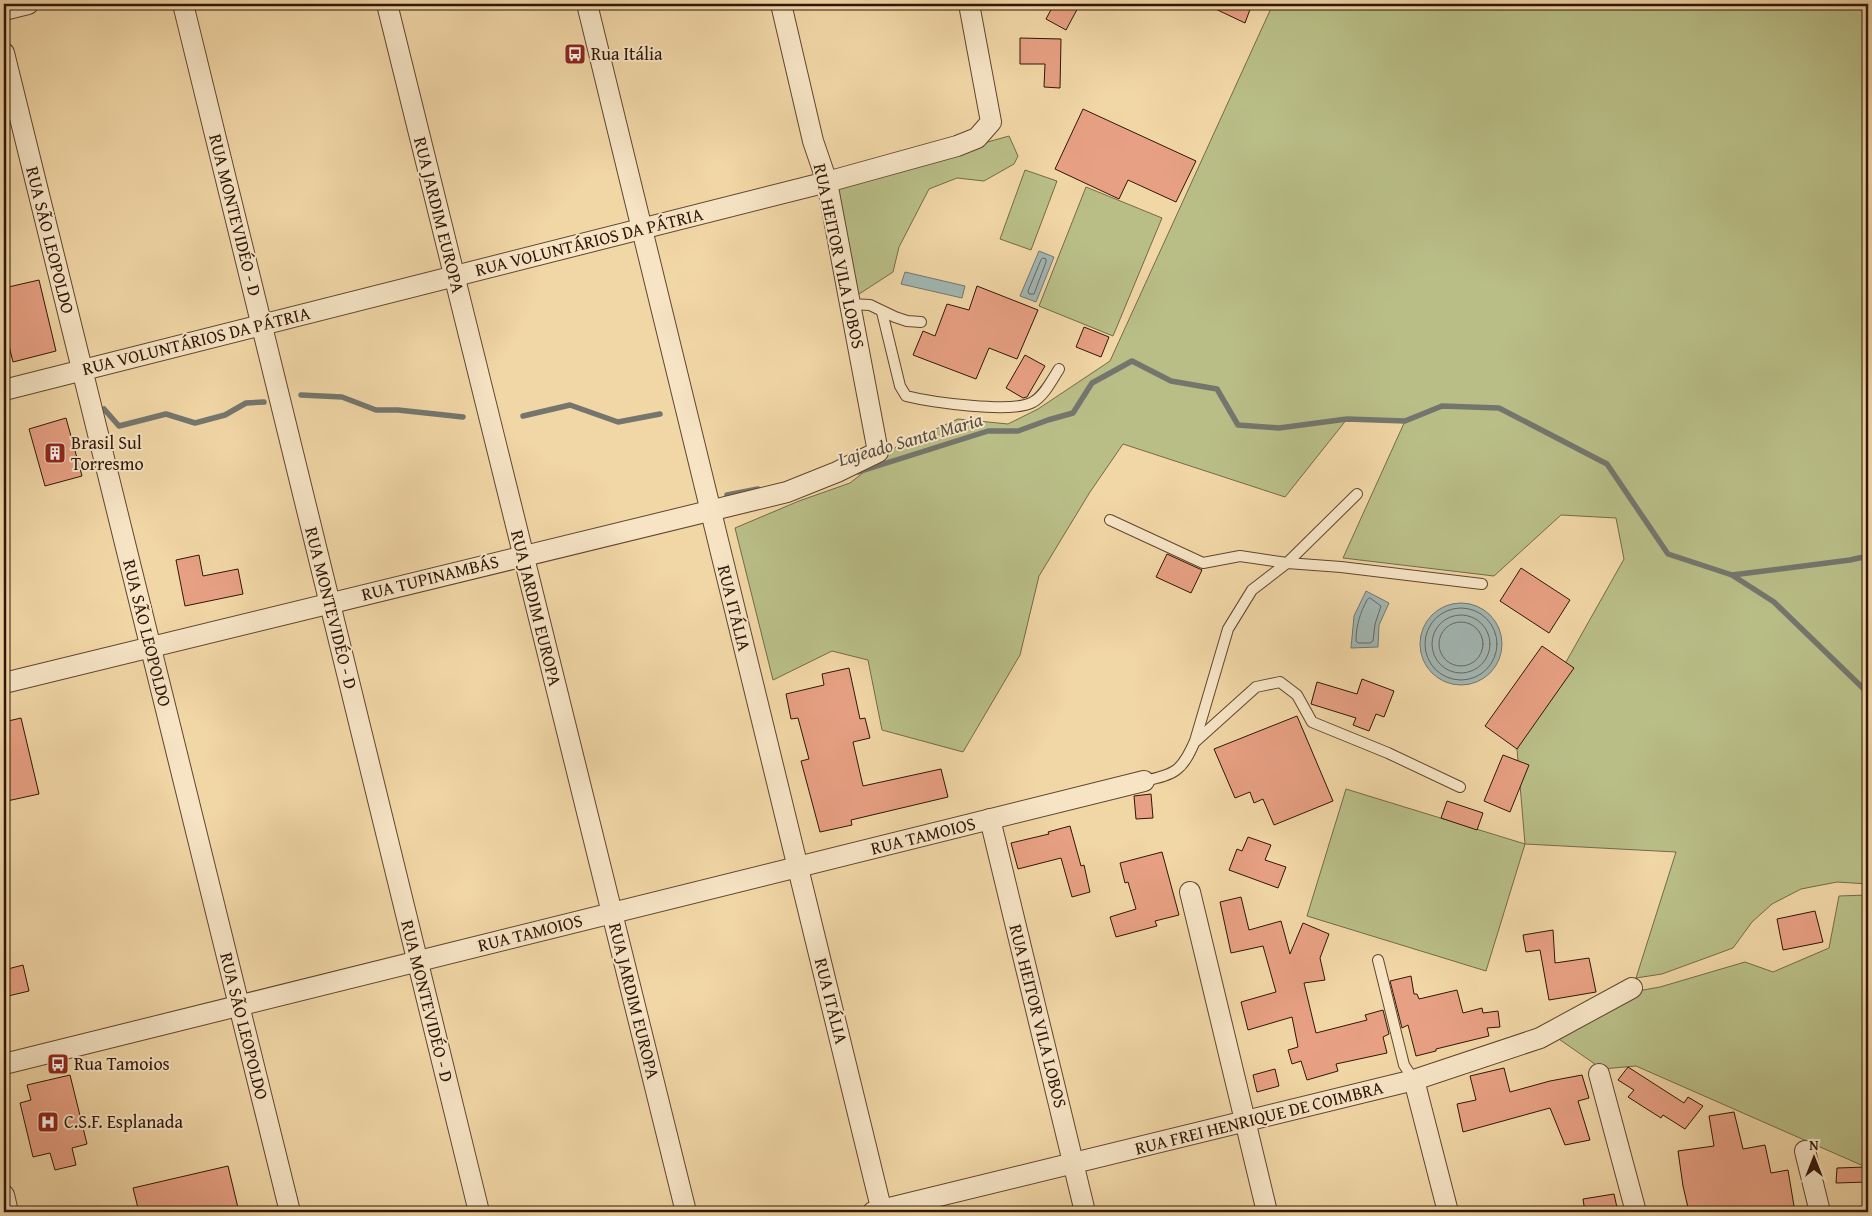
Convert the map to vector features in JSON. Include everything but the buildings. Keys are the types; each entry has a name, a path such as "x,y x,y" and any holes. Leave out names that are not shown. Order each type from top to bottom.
{"street":[{"path":"4,10 28,4"},
{"name":"RUA MONTEVIDÉO - D","path":"183,4 479,1212"},
{"name":"RUA JARDIM EUROPA","path":"387,4 686,1212"},
{"name":"RUA ITÁLIA","path":"586,4 798,867 879,1212"},
{"name":"RUA HEITOR VILA LOBOS","path":"781,4 813,141 827,182 878,452"},
{"name":"RUA VOLUNTÁRIOS DA PÁTRIA","path":"4,390 827,182 957,146 976,138 991,122 969,4"},
{"name":"RUA SÃO LEOPOLDO","path":"4,53 290,1212"},
{"name":"RUA TUPINAMBÁS","path":"4,682 787,492 837,472 878,452"},
{"name":"RUA TAMOIOS","path":"4,1064 1144,781"},
{"name":"RUA HEITOR VILA LOBOS","path":"990,819 1085,1212"},
{"path":"1190,892 1267,1212"},
{"name":"RUA FREI HENRIQUE DE COIMBRA","path":"879,1212 1414,1080 1540,1038 1632,988"},
{"path":"1599,1074 1636,1212"},
{"path":"1414,1080 1448,1212"},
{"path":"1805,1151 1820,1212"},
{"path":"4,1194 8,1212"}],"lane":[{"path":"850,304 870,305 882,312 907,321 920,322"},
{"path":"882,312 900,386 906,396 994,408 1030,404 1040,396 1059,369"},
{"path":"1144,781 1171,775 1188,759 1228,629 1252,590 1287,563 1357,494"},
{"path":"1110,520 1203,563 1240,556 1287,563 1341,567 1482,584"},
{"path":"1195,741 1256,687 1280,682 1296,695 1312,722 1388,753 1460,787"},
{"path":"1378,960 1404,1065 1414,1080"}],"green space":[{"path":"1273,4 1868,4 1868,884 1837,882 1801,889 1772,904 1752,922 1733,948 1662,974 1636,978 1676,852 1525,844 1517,749 1624,559 1616,518 1561,515 1494,576 1343,558 1405,421 1347,419 1285,497 1123,444 1090,492 1039,576 1020,655 963,752 882,730 868,660 832,651 773,680 735,528 799,501 850,483 896,447 958,419 1008,424 1038,409 1110,361"},
{"path":"1009,136 1018,156 1014,164 984,181 957,178 929,189 899,247 893,272 856,296 834,185"},
{"path":"1025,170 1057,181 1031,250 1000,239"},
{"path":"1086,187 1162,218 1113,336 1039,306"},
{"path":"1346,789 1525,844 1486,971 1307,916"},
{"path":"1868,895 1868,1168 1636,1066 1602,1069 1556,1037 1638,991 1660,987 1745,962 1773,972 1829,948 1839,896"}],"water":[{"path":"1039,251 1054,257 1036,302 1020,296"},
{"path":"905,272 965,286 962,298 901,284"},
{"path":"1366,591 1389,603 1379,625 1378,647 1351,648 1354,616"},
{"path":"1461,603 1477,606 1490,615 1499,628 1502,644 1499,660 1490,673 1477,682 1461,685 1445,682 1432,673 1423,660 1420,644 1423,628 1432,615 1445,606"}],"waterway":[{"name":"Lajeado Santa Maria","path":"858,472 988,431 1018,431 1073,413 1092,383 1132,361 1171,381 1217,389 1238,425 1279,428 1347,419 1405,421 1442,406 1499,408 1607,464 1668,554 1732,575 1774,602 1868,693"},
{"name":"Lajeado Santa Maria","path":"301,395 342,397 376,410 398,410 463,417"},
{"name":"Lajeado Santa Maria","path":"104,409 119,426 166,414 195,423 225,415 246,403 264,402"},
{"name":"Lajeado Santa Maria","path":"523,416 570,405 618,422 660,414"},
{"name":"Lajeado Santa Maria","path":"727,495 758,489"},
{"path":"1732,575 1868,556"}],"place":[{"name":"Rua Itália","path":"575,54"},
{"name":"Brasil Sul Torresmo","path":"55,453"},
{"name":"Rua Tamoios","path":"58,1064"},
{"name":"C.S.F. Esplanada","path":"48,1122"}]}
